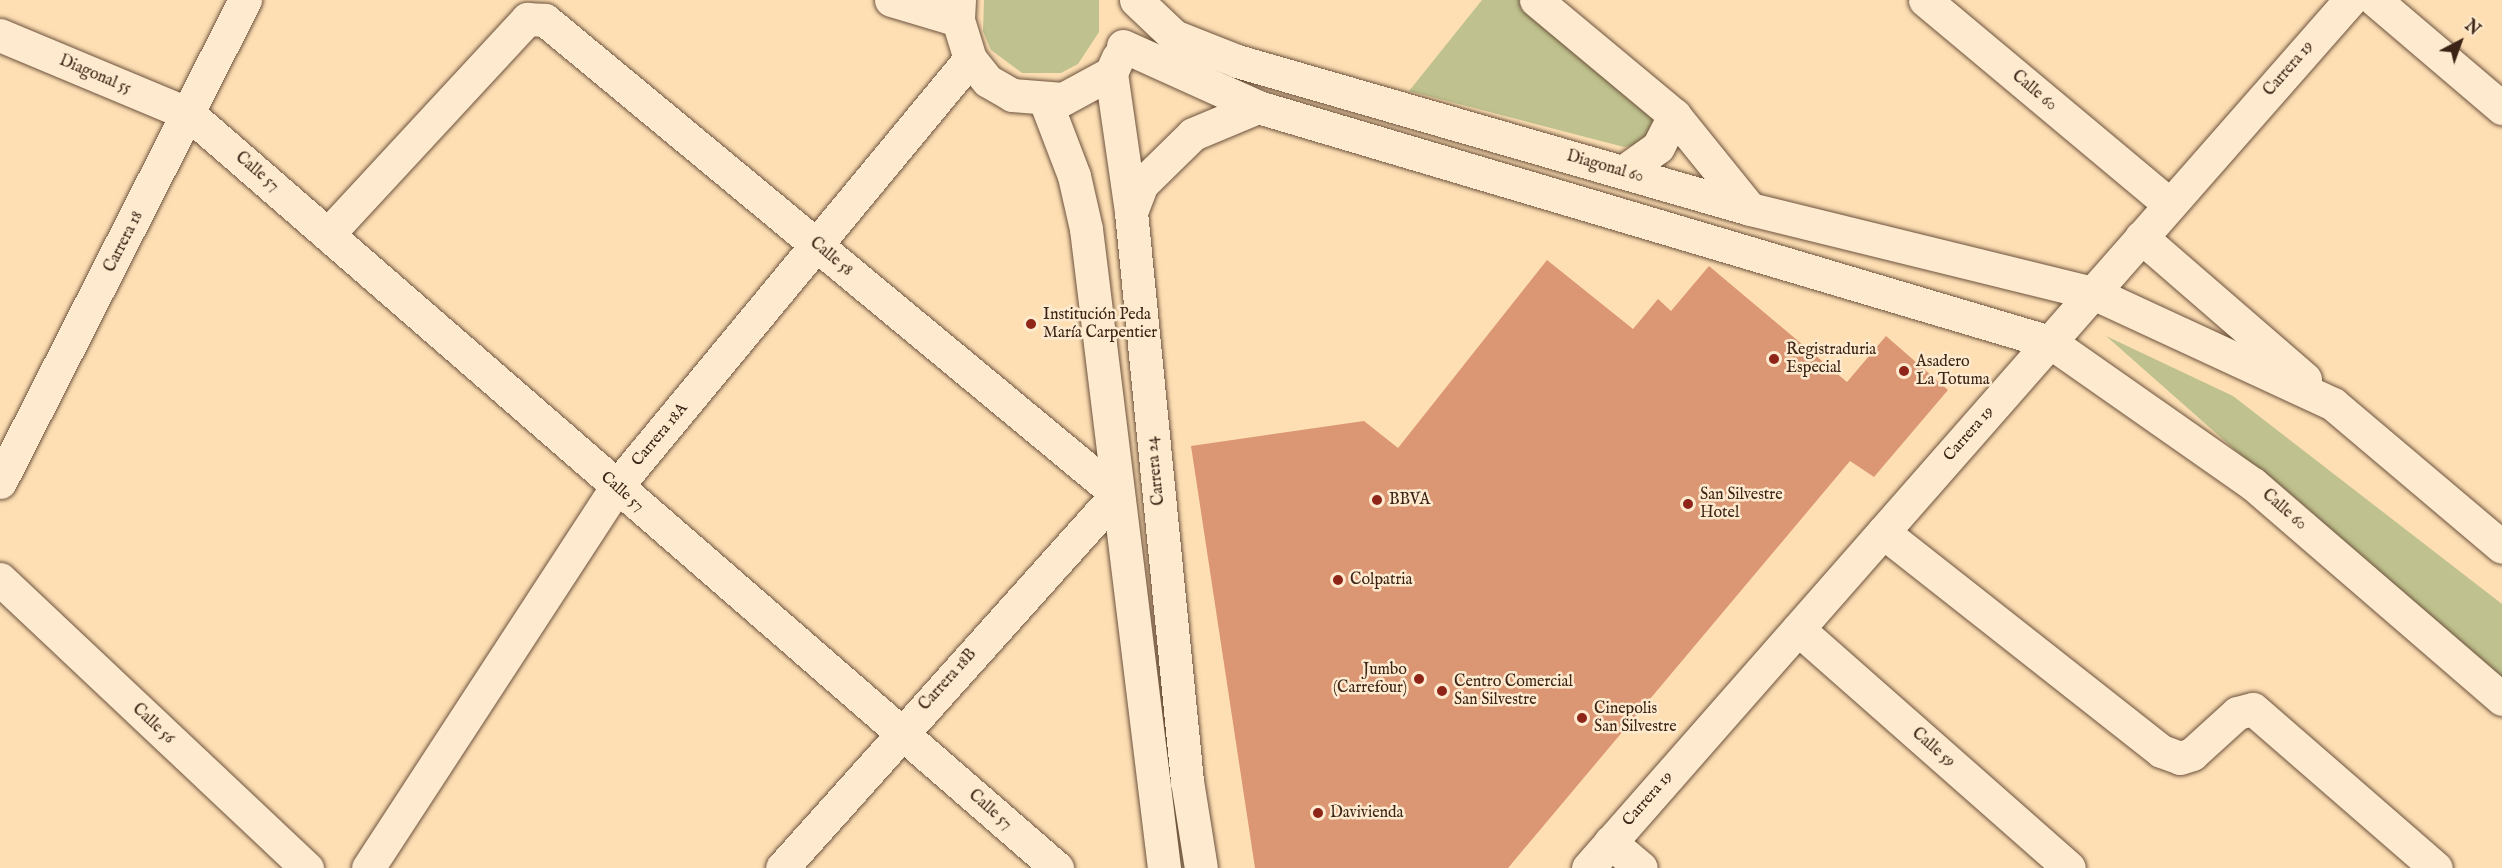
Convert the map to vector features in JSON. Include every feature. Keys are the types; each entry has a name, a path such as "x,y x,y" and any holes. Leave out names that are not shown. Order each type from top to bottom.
{"street":[{"name":"Carrera 18","path":"0,482 245,0"},
{"path":"891,0 958,10 970,59 988,81 1012,95 1045,100 1085,90 1117,59 1258,106 2050,342"},
{"name":"Carrera 24","path":"1127,0 1117,59 1187,781 1201,868"},
{"name":"Diagonal 60","path":"1136,0 1174,36 1237,61 1750,209 2092,293"},
{"path":"1536,0 1674,115 1750,209"},
{"name":"Calle 60","path":"1925,0 2170,205"},
{"name":"Carrera 19","path":"1588,868 2350,0"},
{"path":"2375,0 2502,108"},
{"name":"Calle 58","path":"329,233 527,19 545,20 1117,494"},
{"name":"Diagonal 55","path":"0,35 189,114"},
{"name":"Carrera 18A","path":"368,868 616,487 819,248 970,59"},
{"path":"1045,100 1074,176 1086,230 1164,868"},
{"path":"1131,212 1142,184 1192,134 1258,106"},
{"name":"Calle 57","path":"189,114 329,233 616,487 1057,868"},
{"path":"1623,172 1658,147 1674,115"},
{"path":"2141,237 2502,547"},
{"path":"2092,293 2333,404"},
{"name":"Calle 60","path":"2050,342 2253,484 2502,699"},
{"name":"Carrera 18B","path":"782,868 900,733 1117,494"},
{"path":"1883,532 2161,751 2180,758 2193,754 2237,713 2253,709 2436,868"},
{"name":"Calle 56","path":"0,579 307,868"},
{"name":"Calle 59","path":"1798,628 2069,868"},
{"path":"1610,842 1641,868"}],"green space":[{"path":"984,0 1099,0 1099,32 1078,64 1061,73 1022,73 991,50 983,31"},
{"path":"1482,0 1535,0 1658,118 1641,144 1624,147 1409,91"},
{"path":"2106,336 2233,396 2502,604 2502,686"}],"building":[{"name":"Centro Comercial San Silvestre","path":"1547,260 1633,329 1658,299 1671,311 1709,266 1847,382 1886,336 1948,390 1874,477 1850,461 1508,868 1255,868 1191,446 1364,421 1398,448"}],"place":[{"name":"Institución Peda María Carpentier","path":"1031,324"},
{"name":"Registraduria Especial","path":"1774,359"},
{"name":"Asadero La Totuma","path":"1904,371"},
{"name":"BBVA","path":"1377,500"},
{"name":"San Silvestre Hotel","path":"1688,504"},
{"name":"Colpatria","path":"1338,580"},
{"name":"Jumbo (Carrefour)","path":"1419,679"},
{"name":"Centro Comercial San Silvestre","path":"1442,691"},
{"name":"Cinepolis San Silvestre","path":"1582,718"},
{"name":"Davivienda","path":"1318,813"}]}
